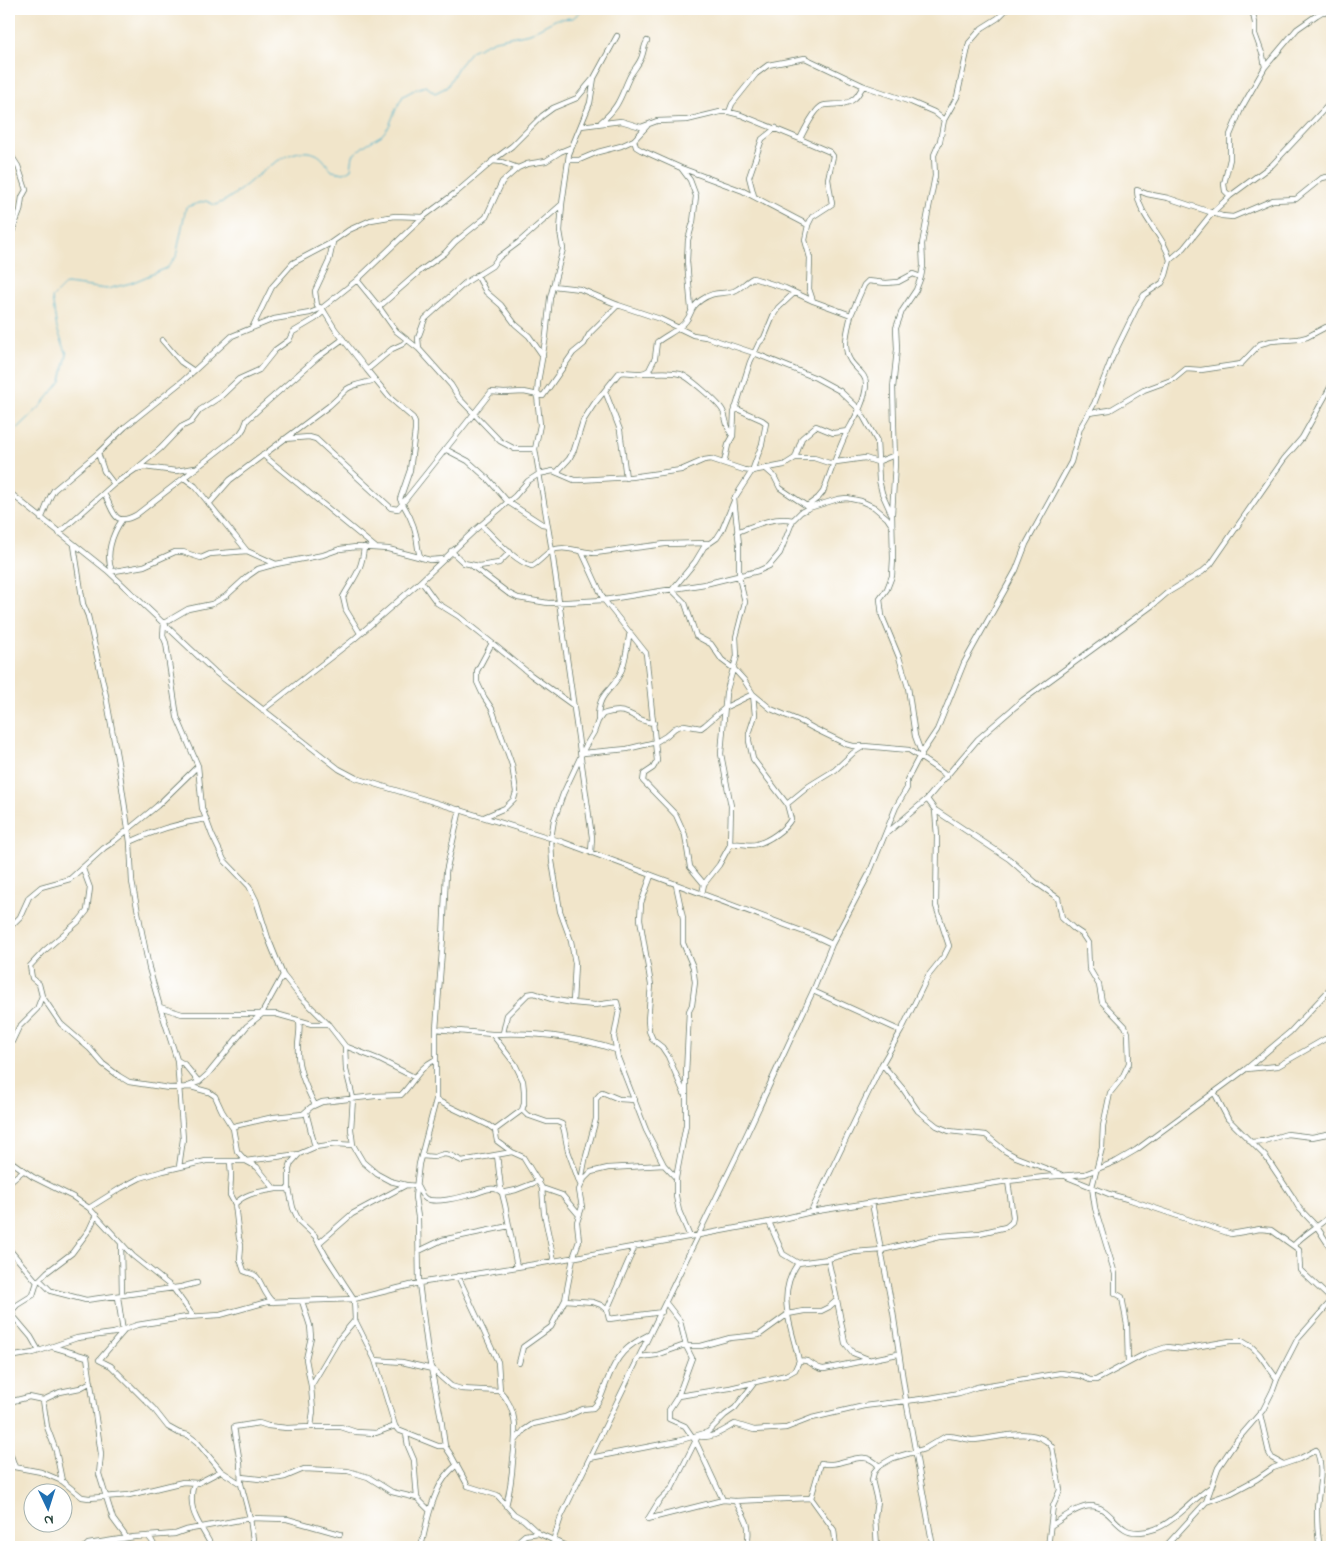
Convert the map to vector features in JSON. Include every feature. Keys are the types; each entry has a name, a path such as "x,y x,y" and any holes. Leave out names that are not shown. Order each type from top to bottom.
{"street":[{"path":"920,756 908,687 899,657 882,616 880,599 887,589 892,576 892,514 895,455 893,388 897,349 896,328 902,311 916,290 921,278 923,266 922,244 935,176 934,155 940,142 944,120 957,97 969,43 982,28 998,18 1007,9"},
{"path":"1252,9 1255,34 1265,67"},
{"path":"1230,196 1225,191 1224,184 1230,158 1230,135 1241,109 1265,67 1296,29 1322,12 1332,11"},
{"path":"59,533 114,484 160,449 180,427 191,422 200,410 220,397 238,379 258,370 275,350 289,340 293,332 315,319 423,217 516,143 542,116 553,108 577,98 594,78 617,36"},
{"path":"600,123 611,114 620,100 647,41"},
{"path":"729,112 732,104 756,74 768,65 809,58 864,86 934,112 944,120"},
{"path":"591,853 592,837 582,755 535,449 540,425 537,396 548,309 563,249 560,231 569,154 590,103 594,78"},
{"path":"800,139 806,125 819,108 839,105 855,99 864,86"},
{"path":"1170,260 1184,248 1213,212 1230,196 1272,165 1332,101"},
{"path":"1332,107 1332,122"},
{"path":"581,126 626,121 641,127 662,120 687,120 720,112 729,112 776,128 830,152 833,156 828,178 832,204 812,217 808,224 805,240 810,258 809,289 813,302"},
{"path":"569,160 583,159 592,154 621,146 634,140 650,123"},
{"path":"754,196 749,177 762,139 776,128"},
{"path":"634,140 636,147 641,150 681,168 754,196 808,224"},
{"path":"379,307 486,217 502,182 518,168 527,164 546,161 572,147"},
{"path":"9,152 18,166 26,188 9,240"},
{"path":"491,162 502,162 518,168"},
{"path":"681,168 690,180 696,196 686,261 691,309"},
{"path":"551,1547 561,1517 699,1235 813,991 832,944 859,893 896,807 907,788 907,780 937,730 964,663 1016,570 1026,544 1071,462 1080,428 1094,404 1112,358 1138,305 1144,295 1162,282 1166,275 1170,260 1165,244 1140,207 1137,190 1233,217 1273,200 1292,201 1299,198 1322,178 1332,176"},
{"path":"419,349 418,338 425,319 478,275 492,266 499,257 562,204"},
{"path":"254,326 272,287 293,263 332,242 349,230 370,220 395,216 423,217"},
{"path":"332,242 329,261 315,291 317,306 323,310 374,380 390,398 413,418 415,432 410,470 400,499 411,516 417,538 418,553 422,558"},
{"path":"451,551 460,561 471,565 508,593 518,598 548,603 604,600 672,590 739,577 769,566 780,553 793,520 823,492 859,409 867,384 865,378 850,362 846,352 846,338 851,315 864,285 868,281 898,282 913,274 921,278"},
{"path":"478,275 486,292 501,305 515,324 529,336 543,356"},
{"path":"645,373 649,370 655,358 657,342 679,327 686,320 691,309 709,295 736,290 753,278 785,288 813,302 851,315"},
{"path":"357,280 396,331 419,349 451,385 459,398 500,441 514,448 535,449"},
{"path":"553,286 580,290 660,319 694,335 706,337 754,353 840,391 859,409 877,441 877,462 882,493 892,514"},
{"path":"724,463 728,445 733,436 735,408 754,353 764,338 778,308 794,292"},
{"path":"284,439 316,438 391,508 398,509 491,392 504,394 524,392 544,396 573,353 584,344 590,333 618,305"},
{"path":"40,519 54,490 98,453 125,427 194,371 232,336 274,318 323,310"},
{"path":"1089,413 1112,408 1132,396 1174,379 1186,369 1201,370 1241,364 1260,344 1271,341 1299,339 1332,326"},
{"path":"110,571 109,559 115,530 122,520 136,515 240,434 247,420 260,408 317,358 343,339"},
{"path":"162,340 180,362 194,371"},
{"path":"367,370 392,348 403,344 407,340"},
{"path":"557,472 569,459 574,450 583,421 618,373 669,372 686,377 720,405 730,433 733,436"},
{"path":"209,504 230,480 339,398 348,389 374,380"},
{"path":"886,834 927,799 978,739 1022,700 1167,592 1202,572 1211,564 1284,459 1302,438 1332,384"},
{"path":"605,391 620,430 626,478"},
{"path":"672,590 708,543 717,538 722,530 734,499 752,471 762,444 766,423 735,408"},
{"path":"795,458 802,438 816,426 833,434 848,431"},
{"path":"445,448 468,461 508,502 542,524 548,525"},
{"path":"98,453 104,471 114,484"},
{"path":"263,455 376,548"},
{"path":"263,710 360,633 421,581 451,551 508,502 528,481 539,474 553,471 574,480 626,478 681,470 711,459 752,471 784,465 795,458 814,458 835,463 865,458 877,462 895,455"},
{"path":"136,469 144,467 176,471 196,468"},
{"path":"765,468 774,476 780,488 808,507 847,498 861,501 881,512 892,526"},
{"path":"184,478 195,486 247,551"},
{"path":"9,492 40,519 110,571 215,672 339,769 356,778 551,838 832,944"},
{"path":"104,494 113,514 117,519 122,520"},
{"path":"702,894 704,884 720,865 730,845 731,806 721,754 726,693 737,656 736,637 744,607 739,577 734,499"},
{"path":"737,532 766,522 785,519 793,520"},
{"path":"480,525 510,552 526,564 532,566 552,551 567,549 595,553 665,544 708,543"},
{"path":"74,545 83,604 106,696 130,842 132,882 149,968 177,1060 181,1088 183,1139 179,1167"},
{"path":"360,633 346,610 343,597 359,572 363,560 364,547"},
{"path":"164,623 188,609 212,604 226,596 258,569 323,555 340,549 376,548 422,558 443,559"},
{"path":"110,571 144,566 175,552 183,552 203,558 210,554 247,551 276,564"},
{"path":"471,565 499,563 510,552"},
{"path":"582,552 604,600 647,657 657,760 653,768 644,774 642,781 676,815 685,835 690,867 704,884"},
{"path":"421,581 437,602 458,616 531,675 574,706"},
{"path":"672,590 685,603 696,636 711,644 722,660 734,669 752,694 771,709 846,744 909,750 943,772 947,777"},
{"path":"164,623 163,636 166,643 177,717 198,766 202,808 224,860 249,886 256,900 283,976 328,1024 345,1046 378,1059 414,1077"},
{"path":"573,1003 575,964 571,941 560,911 552,861 551,838 554,820 563,794 594,732 602,698 621,671 630,632"},
{"path":"484,817 505,808 514,799 516,792 512,764 492,708 477,682 477,671 492,643"},
{"path":"582,755 627,749 656,742 675,728 686,725 696,728 703,727 726,707 752,694"},
{"path":"730,845 736,843 757,844 776,835 791,819 787,804 753,759 749,741 754,718 752,694"},
{"path":"598,720 602,714 621,711 634,715 642,721 654,723"},
{"path":"787,804 809,786 836,770 852,753 864,746"},
{"path":"9,928 20,917 29,897 41,887 70,879 104,848 157,806 198,766"},
{"path":"927,799 935,810 1009,859 1035,882 1058,898 1062,918 1069,926 1082,934 1088,943 1090,968 1098,985 1102,1002 1125,1026 1130,1043 1129,1062 1122,1078 1110,1093 1103,1126 1102,1148 1092,1188 1095,1208 1115,1274 1115,1294 1122,1296 1124,1302 1128,1363"},
{"path":"460,809 446,872 436,1029 436,1100 419,1164 415,1197 418,1217 419,1283 428,1353 445,1446 468,1486 497,1495 514,1514 538,1532 568,1547"},
{"path":"811,1212 882,1064 901,1031 928,976 944,956 949,946 936,906 937,836 935,810"},
{"path":"130,842 162,828 206,819"},
{"path":"82,868 90,888 87,911 79,921 44,950 30,966 32,978 39,984 42,996 61,1024 90,1049 103,1064 129,1082 169,1088 191,1087 215,1096 222,1111 231,1123 237,1150 246,1161 257,1167 276,1189"},
{"path":"651,876 642,903 640,919 651,985 649,1031 653,1040 662,1046 668,1056 685,1096"},
{"path":"676,885 682,918 683,943 693,967 695,982 692,1005 689,1011 685,1096 686,1125 676,1178 676,1196 679,1211 690,1237"},
{"path":"181,1088 199,1082 226,1053 247,1026 260,1015 283,976"},
{"path":"9,1357 33,1353 78,1338 114,1333 144,1324 193,1316 220,1315 273,1302 354,1299 419,1283 690,1237 811,1212 1008,1181 1044,1176 1085,1174 1096,1171 1136,1150 1246,1069 1290,1032 1332,987"},
{"path":"813,991 901,1031"},
{"path":"503,1033 507,1015 528,994 534,993 551,999 595,1005 617,1002 619,1010 614,1037 616,1050 646,1130 664,1165 676,1178"},
{"path":"9,1048 20,1027 37,1008 42,996"},
{"path":"160,1007 182,1014 276,1014 312,1024 328,1024"},
{"path":"299,1021 300,1036 297,1054 304,1080 315,1105"},
{"path":"436,1029 554,1037 597,1044 616,1050"},
{"path":"492,1034 515,1064 523,1081 524,1104 522,1110 495,1130"},
{"path":"1246,1069 1278,1066 1332,1038"},
{"path":"345,1046 346,1070 353,1098 351,1129 353,1145 363,1162 377,1174 390,1181 417,1186"},
{"path":"233,1128 235,1124 303,1114 322,1102 401,1095 414,1077 436,1059"},
{"path":"177,1060 184,1064 199,1082"},
{"path":"882,1064 918,1111 937,1126 949,1131 986,1136 1016,1157 1092,1188 1230,1234 1260,1229 1271,1230 1299,1250 1300,1270 1332,1300 1296,1340 1276,1379 1269,1399 1260,1414 1223,1458 1215,1474 1206,1502 1165,1547"},
{"path":"580,1185 596,1119 596,1098 602,1092 619,1100 635,1100"},
{"path":"1214,1092 1228,1119 1275,1168 1299,1208 1317,1227 1332,1250"},
{"path":"436,1100 476,1118 495,1130 497,1141 523,1158 542,1188 544,1213 554,1261"},
{"path":"519,1363 523,1347 551,1327 565,1300 573,1258 579,1241 577,1222 582,1207 580,1185 568,1151 562,1124 547,1122 522,1110"},
{"path":"306,1112 315,1147"},
{"path":"1251,1142 1264,1141 1287,1134 1312,1137 1332,1133"},
{"path":"89,1208 140,1178 179,1167 206,1161 246,1161 299,1154 315,1147 336,1144 353,1145"},
{"path":"422,1156 434,1157 444,1154 462,1161 512,1152"},
{"path":"299,1154 291,1162 289,1169 289,1189 293,1208 299,1221 315,1236 354,1299 355,1320 375,1360 395,1426 406,1434 438,1446 445,1446"},
{"path":"497,1155 502,1194 517,1267"},
{"path":"9,1160 23,1171 74,1197 89,1208 120,1243 146,1268 173,1288 193,1316"},
{"path":"230,1161 230,1195 236,1204 242,1267 244,1271 258,1278 262,1288 273,1302"},
{"path":"580,1185 591,1172 608,1168 664,1165"},
{"path":"9,1182 23,1171"},
{"path":"502,1194 539,1181"},
{"path":"769,1222 783,1254 798,1263 828,1260 854,1252 882,1250 940,1236 1006,1227 1010,1225 1013,1217 1008,1181"},
{"path":"319,1244 352,1214 406,1185"},
{"path":"417,1186 427,1200 470,1195 491,1188 497,1189 502,1194"},
{"path":"542,1188 562,1195 579,1215"},
{"path":"236,1204 240,1198 248,1194 276,1189 289,1189"},
{"path":"872,1203 893,1312 898,1354 933,1547"},
{"path":"1294,1245 1307,1232 1317,1227 1332,1214"},
{"path":"39,1350 31,1337 9,1312 33,1294 38,1281 72,1253 89,1230 96,1215"},
{"path":"419,1251 442,1240 509,1226"},
{"path":"100,1360 122,1334 123,1330 120,1296 120,1243"},
{"path":"635,1246 608,1310 609,1319 662,1312"},
{"path":"9,1249 38,1281 51,1290 78,1299 86,1300 120,1296 197,1283"},
{"path":"828,1260 845,1343 853,1353 868,1359"},
{"path":"678,1396 755,1382 786,1375 795,1370 798,1361 788,1314 787,1285 798,1263"},
{"path":"458,1276 498,1362 500,1391 506,1397 511,1408 516,1429 512,1485 506,1506"},
{"path":"565,1300 593,1302 608,1310"},
{"path":"640,1357 657,1355 686,1346 701,1346 730,1338 759,1335 788,1314 804,1311 821,1311 837,1300"},
{"path":"302,1301 310,1326 311,1337 306,1359 313,1411 311,1426"},
{"path":"666,1303 680,1321 686,1346 692,1358 678,1396 668,1415 670,1419 685,1426 696,1438 723,1500"},
{"path":"311,1386 339,1339 355,1320"},
{"path":"516,1440 524,1430 533,1424 593,1408 600,1401 617,1360 627,1346 651,1333"},
{"path":"590,1458 710,1436 738,1424 754,1430 786,1428 798,1425 812,1418 848,1409 937,1397 977,1387 1061,1373 1096,1380 1128,1363 1167,1347 1184,1349 1230,1340 1242,1341 1259,1354 1276,1379"},
{"path":"52,1347 100,1360 111,1366 153,1408 168,1427 188,1435 197,1442 221,1471 241,1484"},
{"path":"798,1361 809,1362 820,1369 824,1369 898,1354"},
{"path":"87,1357 101,1454 98,1474 113,1519 127,1538"},
{"path":"375,1360 402,1362 432,1369 451,1386 461,1389 500,1391"},
{"path":"9,1402 29,1397 43,1400 60,1392 80,1388 91,1382"},
{"path":"755,1382 735,1408 708,1432 696,1438 672,1488 659,1502 648,1519 723,1500 736,1502 811,1498"},
{"path":"43,1400 47,1427 56,1451 62,1481"},
{"path":"1260,1414 1269,1452 1272,1458 1283,1464"},
{"path":"254,1547 250,1518 241,1484 234,1427 250,1424 288,1428 311,1426 341,1427 356,1432 376,1433 395,1426"},
{"path":"406,1434 414,1460 416,1498"},
{"path":"877,1547 877,1501 872,1480 874,1472 879,1466 893,1458 916,1452 946,1436 971,1440 1011,1435 1029,1435 1042,1438 1052,1447 1060,1490 1053,1506 1048,1547"},
{"path":"9,1450 15,1467"},
{"path":"1206,1502 1236,1490 1283,1464 1316,1450 1320,1480 1317,1522 1320,1547"},
{"path":"811,1498 821,1463 834,1465 865,1457 874,1460 879,1466"},
{"path":"421,1547 430,1510 443,1480 451,1469 457,1465"},
{"path":"9,1466 41,1472 62,1481 82,1497 89,1498 129,1495 182,1482 194,1483 205,1481 221,1471"},
{"path":"241,1477 268,1480 285,1477 304,1469 348,1472 368,1477 392,1492 416,1498 430,1510"},
{"path":"194,1483 191,1494 195,1518 212,1547"},
{"path":"1052,1524 1081,1509 1092,1506 1106,1512 1124,1529 1137,1532 1157,1529 1211,1487"},
{"path":"811,1498 834,1530 836,1547"},
{"path":"736,1502 750,1532 747,1547"},
{"path":"85,1547 88,1544 127,1538 168,1535 250,1518 287,1519 316,1529 340,1534"},
{"path":"511,1547 525,1535 538,1532"},
{"path":"148,1536 155,1547"}],"waterway":[{"path":"9,435 41,406 61,381 67,354 57,329 52,298 66,284 107,289 131,283 167,268 176,257 186,207 206,201 215,205 222,202 238,192 269,167 291,154 302,152 316,154 332,171 344,173 351,169 353,155 382,135 389,126 403,96 426,86 435,93 447,87 458,67 471,51 495,40 530,33 557,19 573,18 583,9"}]}
